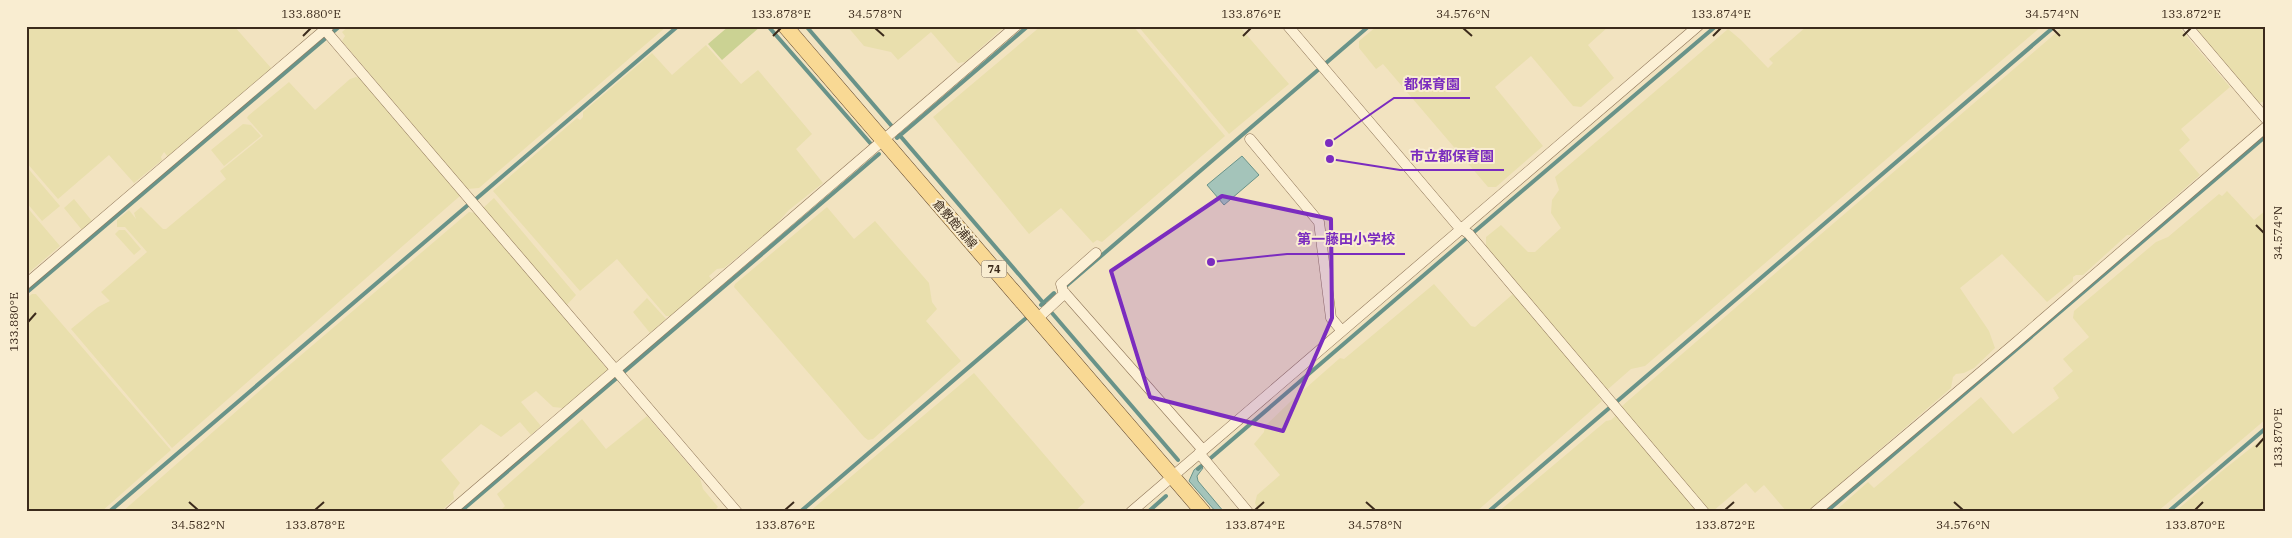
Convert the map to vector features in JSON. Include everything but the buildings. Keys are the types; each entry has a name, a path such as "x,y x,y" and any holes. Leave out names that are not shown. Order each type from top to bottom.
{"main road":[{"name":"倉敷飽浦線","path":"785,26 891,133 1045,311 1172,477 1203,512"}],"street":[{"path":"450,512 618,374 891,133 1016,26"},
{"path":"1288,26 1704,512"},
{"path":"1131,512 1172,477 1204,457 1342,331 1698,26"},
{"path":"2188,26 2266,119"},
{"path":"26,284 329,32 737,512"},
{"path":"1815,512 2013,345 2266,127"},
{"path":"1250,139 1319,222 1331,318 1342,331"},
{"path":"1096,253 1061,284 1065,293 1204,457 1248,512"},
{"path":"1045,311 1065,293"}],"highlighted area":[{"path":"1222,196 1331,219 1332,318 1283,431 1150,397 1111,271"}],"shaded area":[{"path":"26,26 234,26 272,69 168,157 164,152 161,157 162,160 134,183 109,155 58,199 26,162"},
{"path":"349,26 667,26 479,188 467,189 342,41 345,36 342,32"},
{"path":"847,26 1004,27 965,62 958,63 931,32 898,60 891,52 864,46"},
{"path":"1041,26 1133,26 1225,136 1102,242 1097,240 1093,243 1061,208 1029,234 933,117"},
{"path":"1138,26 1239,26 1289,84 1229,134"},
{"path":"1377,26 1609,26 1588,45 1614,78 1581,107 1573,106 1531,56 1495,87 1543,146 1496,187 1488,187 1383,64 1376,69 1359,48 1359,41"},
{"path":"1807,26 2042,26 1645,366 1631,369 1599,397 1602,401 1476,512 1258,512 1255,503 1257,495 1280,475 1254,444 1264,432 1265,426 1290,402 1340,358 1344,359 1434,284 1471,326 1475,327 1521,287 1486,247 1486,237 1501,225 1528,252 1535,252 1561,228 1551,213 1552,200 1559,190 1555,177 1728,29 1768,68 1773,63 1769,59"},
{"path":"2064,26 2178,26 2230,87 2181,129 2190,140 2179,150 2200,175 2131,235 2127,235 2083,275 2073,277 2073,281 2047,302 2002,254 1960,288 1989,331 1995,348 1974,368 1964,373 1956,374 1953,377 1951,388 1807,512 1787,512 1764,485 1755,493 1746,483 1712,512 1498,512 1606,421 1611,420 1623,409 1622,406"},
{"path":"2194,26 2266,26 2266,101 2259,103"},
{"path":"706,45 741,84 758,70 812,134 796,149 823,183 789,210 771,230 724,268 717,269 709,276 712,280 671,316 666,316 617,259 580,291 493,191 577,118 580,120 583,117 583,112 652,53 672,75"},
{"path":"360,78 461,195 172,448 71,329 98,307 110,301 101,292 147,252 125,227 117,227 117,220 129,210 136,219 134,213 141,207 163,229 166,229 226,179 220,171 263,136 247,118 289,82 315,110 350,79"},
{"path":"243,124 251,125 261,136 224,166 211,150"},
{"path":"26,166 60,206 42,221 26,202"},
{"path":"2227,191 2254,220 2266,210 2266,419 2157,512 1834,512 1868,482 1874,488 1981,397 2013,434 2059,398 2053,388 2073,371 2063,359 2089,337 2073,318 2074,311 2156,242 2168,237 2219,194 2222,196"},
{"path":"494,198 576,295 566,306 483,208"},
{"path":"74,199 92,221 82,230 64,208"},
{"path":"26,206 60,246 26,275"},
{"path":"827,207 854,239 875,221 929,283 932,302 937,309 926,321 961,361 873,439 868,440 734,287 735,284"},
{"path":"469,212 476,213 608,370 563,408 553,407 536,391 521,402 541,426 531,435 520,422 501,437 481,424 441,460 460,483 453,492 454,499 440,512 122,512 273,379"},
{"path":"119,230 125,230 141,249 134,255 115,234"},
{"path":"32,294 36,294 171,450 101,512 26,512 26,299"},
{"path":"647,298 666,319 650,333 633,312"},
{"path":"974,373 1085,502 1074,512 809,512"},
{"path":"647,416 700,478 703,489 718,507 713,512 499,512 505,506 497,494 582,419 606,449"},
{"path":"2266,436 2266,512 2175,512 2222,471"}],"green space":[{"path":"729,26 761,26 722,60 708,44"}],"water":[{"path":"1242,156 1259,175 1224,205 1207,185"},
{"path":"1200,465 1203,468 1197,476 1198,481 1224,512 1216,512 1189,481 1194,470"}],"waterway":[{"path":"26,293 340,26"},
{"path":"476,199 678,26"},
{"path":"768,26 871,144"},
{"path":"806,26 1178,460"},
{"path":"897,138 1028,26"},
{"path":"1326,63 1369,26"},
{"path":"1474,232 1716,26"},
{"path":"1488,512 2055,26"},
{"path":"1066,286 1318,70"},
{"path":"1826,512 2266,136"},
{"path":"460,512 879,154"},
{"path":"109,512 468,205"},
{"path":"1198,469 1466,239"},
{"path":"1041,305 1054,293"},
{"path":"800,512 1025,319"},
{"path":"2168,512 2266,428"},
{"path":"1148,512 1166,496"}],"place":[{"name":"都保育園","path":"1329,143"},
{"name":"市立都保育園","path":"1330,159"},
{"name":"第一藤田小学校","path":"1211,262"}]}
